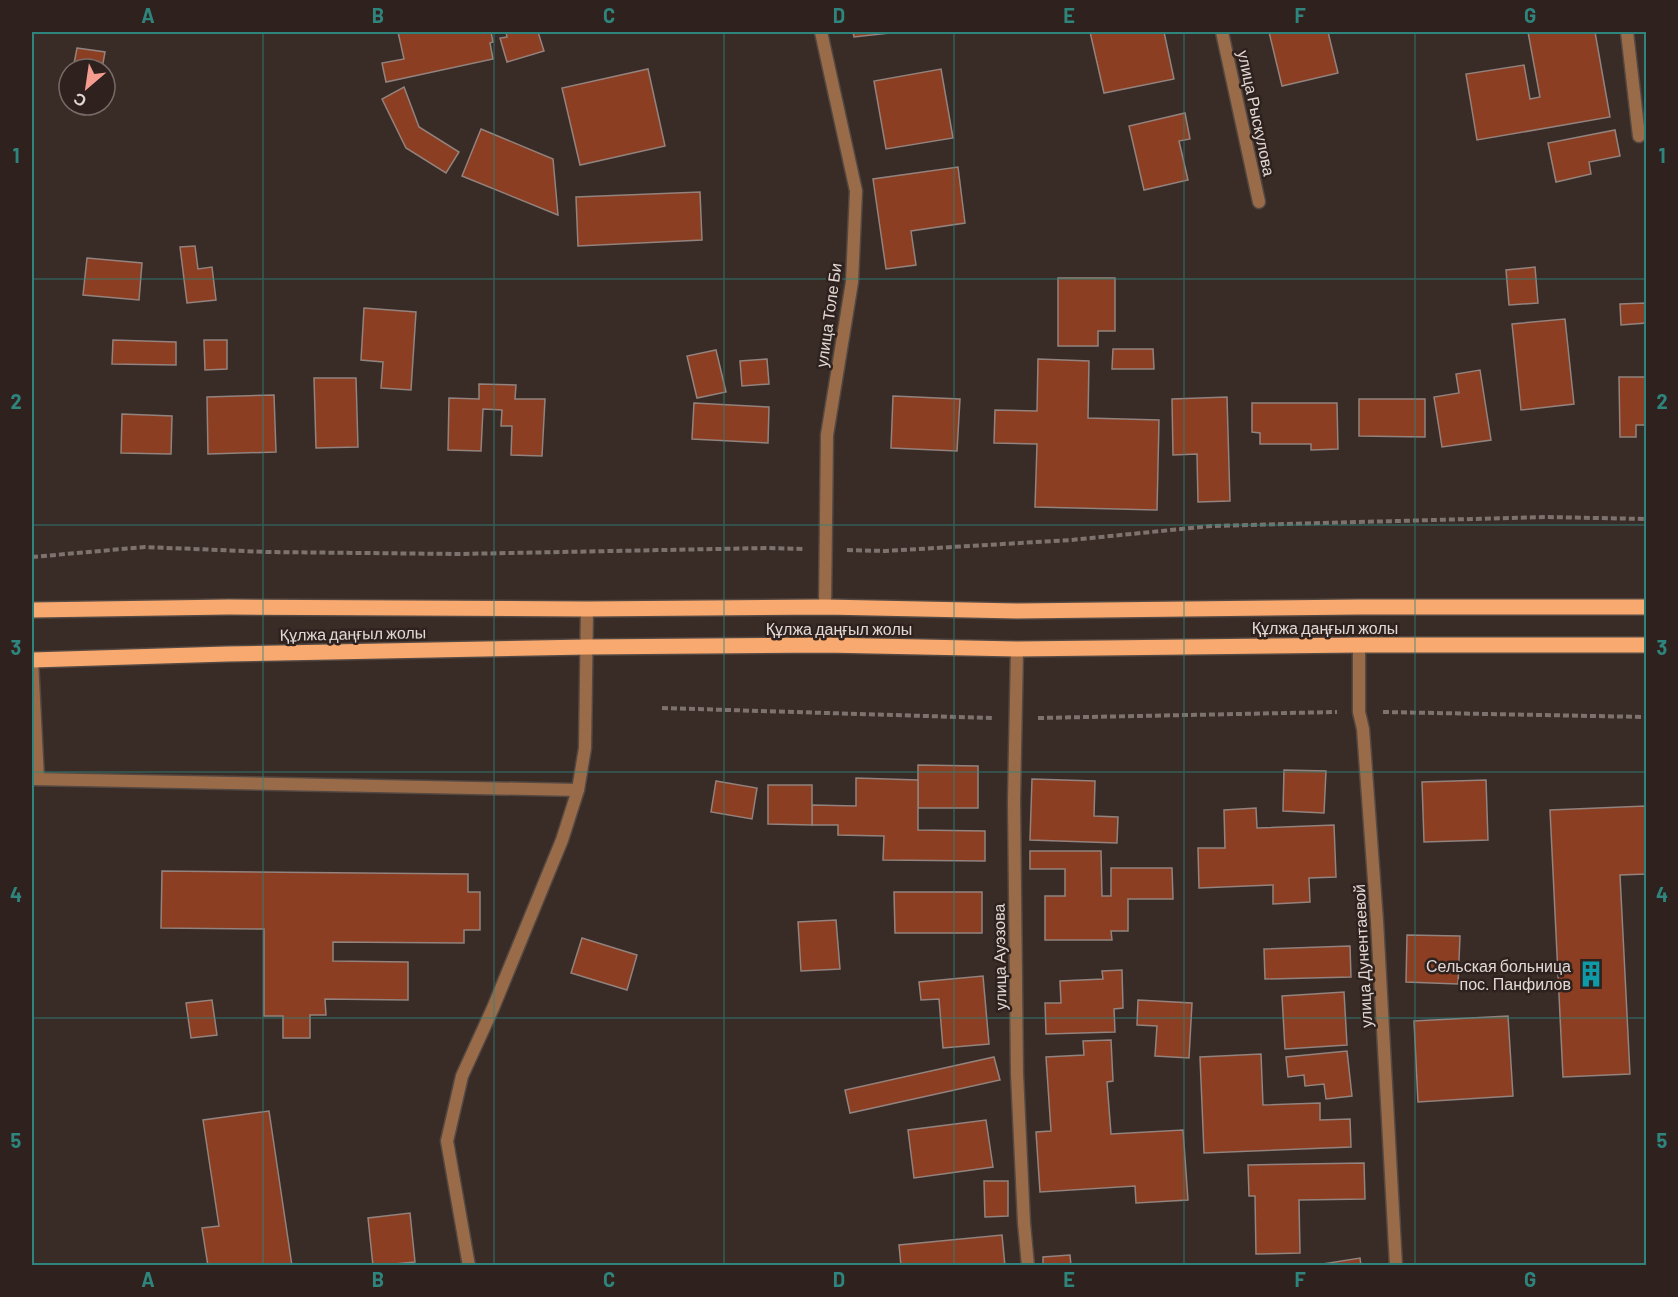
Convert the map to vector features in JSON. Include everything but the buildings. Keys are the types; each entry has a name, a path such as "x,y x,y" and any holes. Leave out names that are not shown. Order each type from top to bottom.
{"main road":[{"name":"Құлжа даңғыл жолы","path":"32,610 229,607 587,609 825,607 1017,611 1359,607 1647,607"},
{"name":"Құлжа даңғыл жолы","path":"32,660 587,647 825,645 1017,648 1647,645"}],"street":[{"name":"улица Толе Би","path":"821,32 856,192 852,282 827,435 825,607"},
{"name":"улица Рыскулова","path":"1222,32 1259,202"},
{"path":"1627,32 1639,136"},
{"path":"469,1266 447,1141 462,1076 493,1008 562,840 578,789 585,748 587,609"},
{"name":"улица Дунентаевой","path":"1359,645 1359,712 1363,729 1377,921 1396,1266"},
{"name":"улица Ауэзова","path":"1017,648 1014,801 1017,1074 1028,1266"},
{"path":"32,660 35,779 578,789"}],"path":[{"path":"662,708 1016,718 1359,712 1647,717"}],"place":[{"name":"Сельская больница пос. Панфилов","path":"1591,974"}]}
